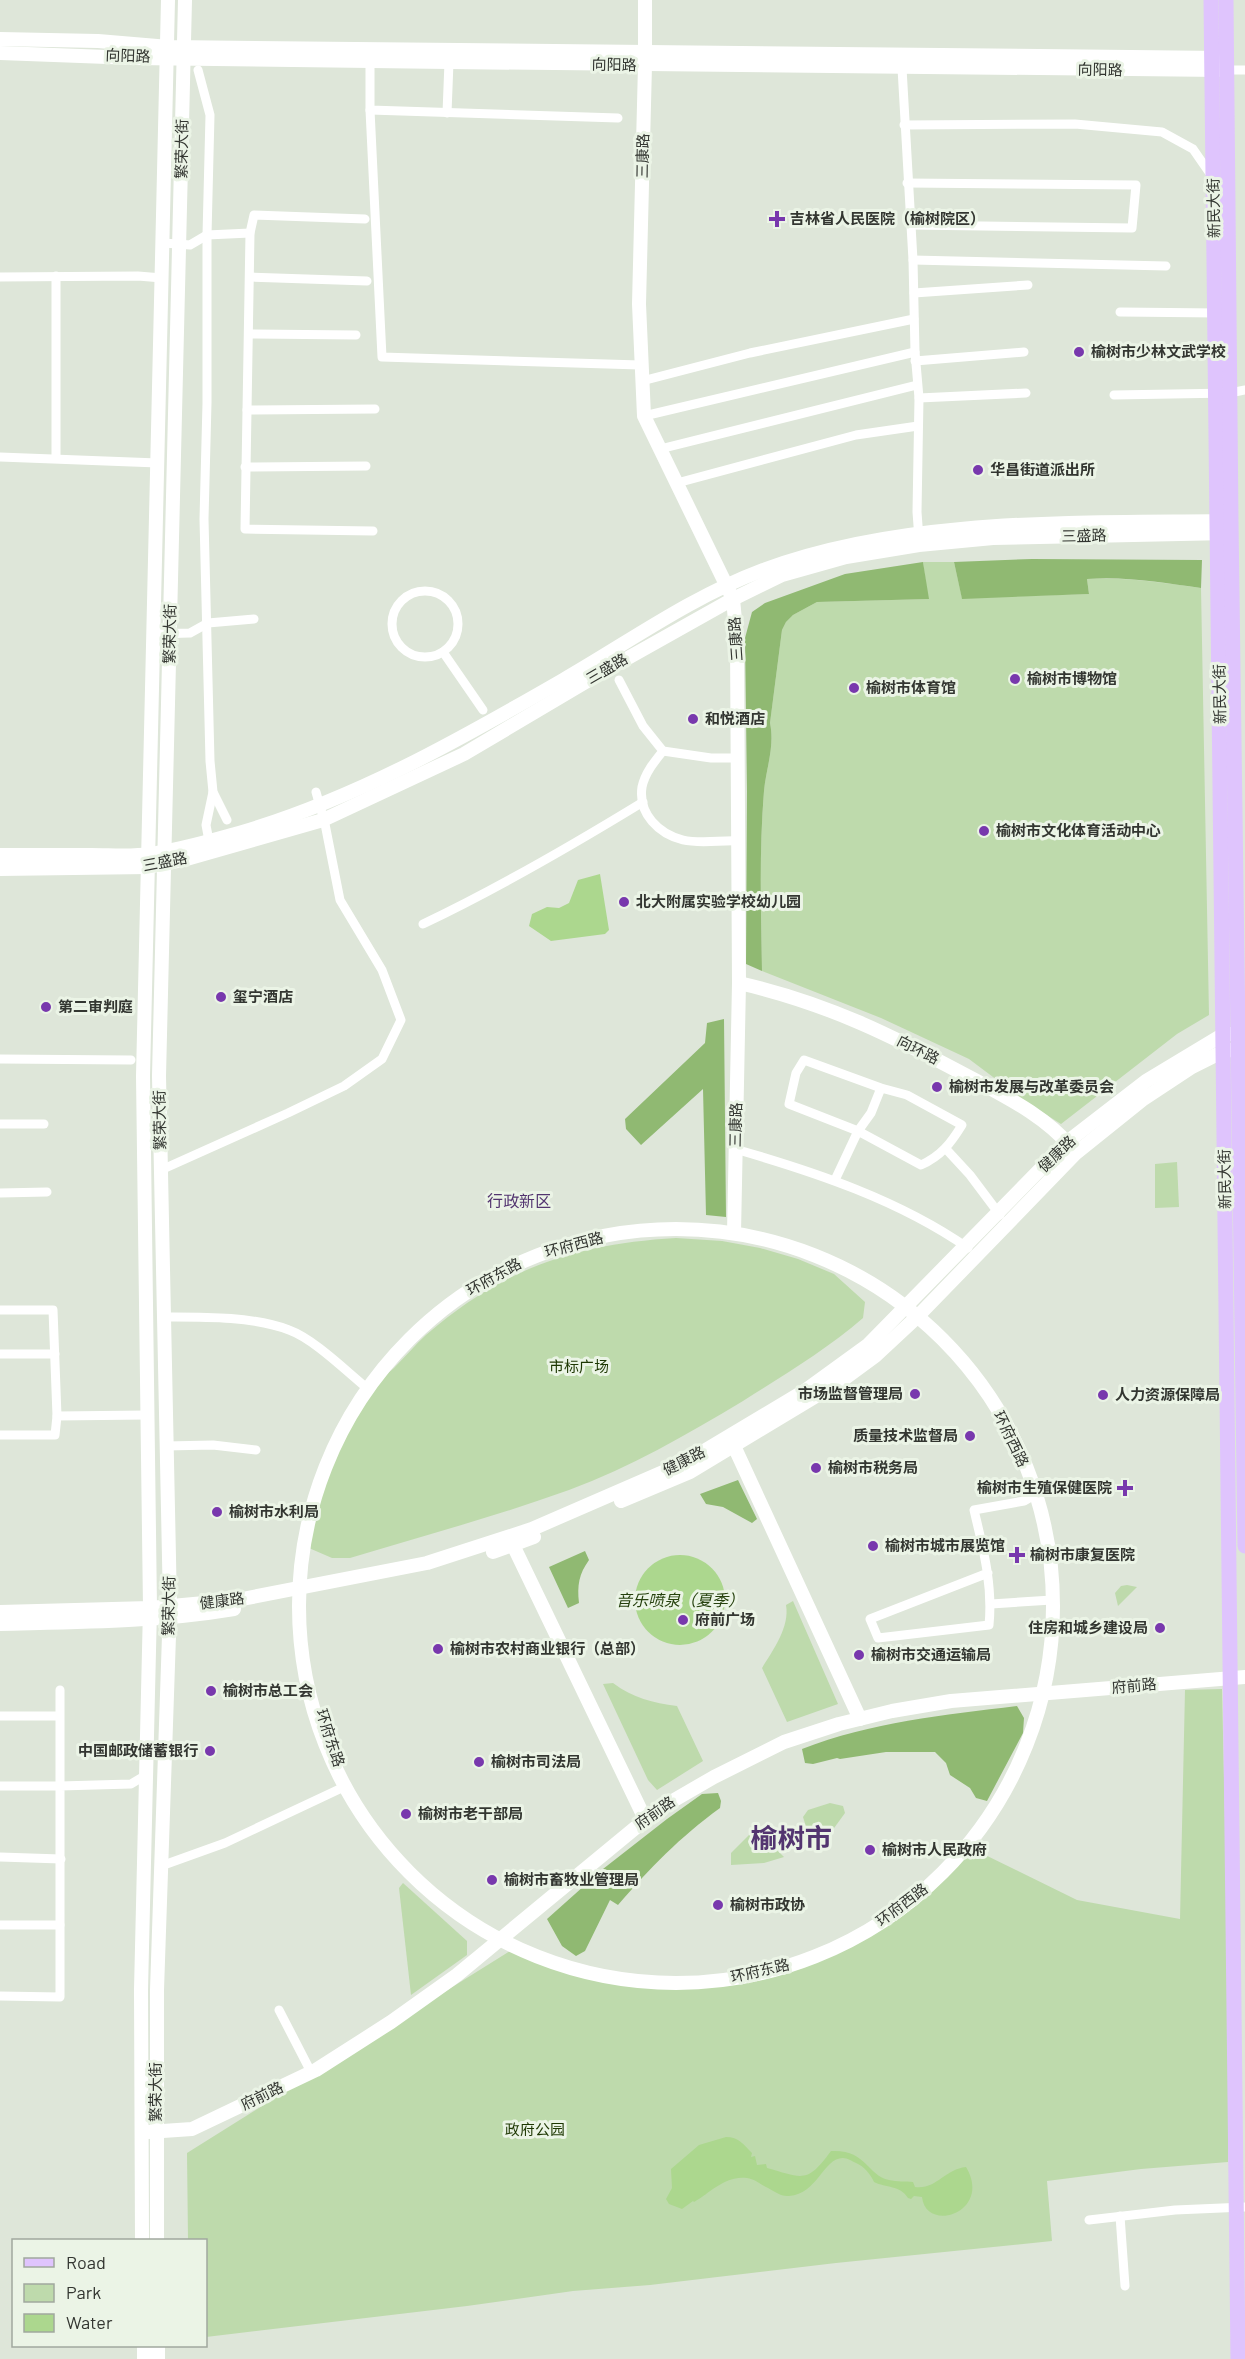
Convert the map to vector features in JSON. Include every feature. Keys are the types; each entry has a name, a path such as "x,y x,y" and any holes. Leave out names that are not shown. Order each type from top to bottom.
{"main road":[{"name":"繁荣大街","path":"142,2239 141,1990 150,1614 143,1076 168,0"},
{"name":"繁荣大街","path":"157,2239 157,1990 169,1612 159,1076 184,0"},
{"name":"三康路","path":"645,0 639,304 644,416 733,599 737,642 739,983 734,1233"},
{"name":"新民大街","path":"1211,0 1220,64 1222,313"},
{"name":"新民大街","path":"1226,0 1214,178 1222,313 1230,392 1224,527 1232,1034 1238,1677 1241,2207 1238,2359"},
{"name":"向阳路","path":"0,39 98,42 168,52"},
{"name":"向阳路","path":"0,53 168,52 370,61 449,62 645,59 902,68 1220,64"},
{"name":"向阳路","path":"184,53 1220,64"},
{"path":"322,813 474,732 579,671 658,621 726,584 768,568 867,542 919,539 960,529 1034,525 1224,527"},
{"name":"三盛路","path":"0,869 164,859 322,813 464,754 594,677 733,599 782,575 919,539"},
{"name":"三盛路","path":"164,859 209,841 322,813"},
{"name":"三盛路","path":"0,855 148,861"},
{"name":"向环路","path":"739,983 787,994 841,1013 914,1047 1034,1112 1072,1148"},
{"name":"健康路","path":"297,1593 427,1563 474,1549 532,1529 684,1463 806,1390 868,1345 998,1212 1146,1081 1232,1034"},
{"name":"新民大街","path":"1232,1050 1245,1546"},
{"name":"健康路","path":"0,1624 169,1612 237,1600 297,1593 431,1569 513,1545 690,1472 841,1381 875,1356 918,1316 1008,1223 1072,1148 1192,1067 1232,1050"},
{"name":"环府西路","path":"537,1255 582,1240 629,1232 676,1228 734,1233 817,1256 873,1284 918,1316 955,1352 988,1393 1014,1439 1036,1494 1047,1538 1052,1600 1051,1642 1042,1694 1026,1744 1004,1792 975,1836 943,1871 900,1909 855,1938 807,1960"},
{"name":"环府东路","path":"537,1255 495,1274 454,1300 418,1329 385,1364 367,1388 334,1443 316,1486 304,1532 297,1593 297,1623 346,1786 368,1823 411,1873 462,1918 500,1942 559,1965 599,1977 652,1983 704,1983 744,1977 807,1960"},
{"path":"734,1446 860,1719"},
{"path":"513,1545 645,1819"},
{"name":"健康路","path":"0,1612 150,1614"},
{"name":"府前路","path":"140,2132 156,2133 192,2128 311,2072 392,2022 458,1976 657,1810 751,1757 784,1742 892,1711 951,1701 1238,1677"}],"street":[{"path":"370,61 370,110 382,357 640,365"},
{"path":"447,113 449,62"},
{"path":"1220,64 1245,70"},
{"path":"902,68 913,260 915,356 919,398 917,512 919,539"},
{"path":"198,69 210,115 204,519 213,792 207,825 209,841"},
{"path":"370,110 618,118"},
{"path":"904,125 1075,124 1162,132 1193,149 1214,178"},
{"path":"907,183 1136,185 1132,228 910,225"},
{"path":"365,219 254,215 250,233 245,529 373,531"},
{"path":"164,243 190,245 207,235 250,233"},
{"path":"913,260 1166,267"},
{"path":"56,276 56,458"},
{"path":"0,277 162,278"},
{"path":"250,278 367,281"},
{"path":"914,292 1028,285"},
{"path":"1120,312 1222,313"},
{"path":"642,381 750,353 914,319"},
{"path":"249,334 356,335"},
{"path":"644,416 915,356 1024,352"},
{"path":"660,449 918,385"},
{"path":"1114,395 1230,392"},
{"path":"919,398 1026,393"},
{"path":"247,410 375,409"},
{"path":"676,483 856,435 918,426"},
{"path":"0,457 158,463"},
{"path":"245,467 366,466"},
{"path":"429,591 445,597 453,605 459,624 457,635 452,644 443,652 433,657 410,654 394,637 393,615 398,604 406,597 415,592 429,591"},
{"path":"154,634 190,633 208,623 254,619"},
{"path":"443,652 483,710"},
{"path":"619,680 643,726 663,751 711,758 739,758"},
{"path":"663,751 650,767 642,787 643,802 655,828 683,840 739,841"},
{"path":"213,792 227,820"},
{"path":"161,1170 344,1086 382,1059 401,1020 382,970 340,900 316,792"},
{"path":"423,924 502,885 643,802"},
{"path":"0,1059 131,1060"},
{"path":"804,1060 907,1095 962,1125 946,1149 933,1160 921,1165 858,1131 789,1104 796,1073 804,1060"},
{"path":"835,1180 858,1131 871,1113 881,1088"},
{"path":"0,1124 44,1124"},
{"path":"735,1149 835,1180 909,1215 977,1255"},
{"path":"946,1149 1008,1223"},
{"path":"0,1193 47,1192"},
{"path":"0,1310 53,1310 57,1416 55,1435 0,1435"},
{"path":"164,1317 208,1317 253,1322 289,1330 313,1345 367,1388"},
{"path":"0,1354 55,1354"},
{"path":"57,1416 147,1415"},
{"path":"166,1446 213,1444 256,1450"},
{"path":"988,1573 870,1620 878,1638 989,1625 991,1604 988,1573 974,1510 1023,1501 1036,1494"},
{"path":"991,1604 1052,1600"},
{"path":"0,1996 60,1997 60,1690"},
{"path":"0,1716 59,1716"},
{"path":"0,1786 131,1784 146,1775"},
{"path":"161,1866 235,1839 346,1786"},
{"path":"0,1857 61,1858"},
{"path":"0,1925 60,1925"},
{"path":"279,2010 311,2072"},
{"path":"1089,2220 1241,2207"},
{"path":"1120,2216 1125,2286"}],"green space":[{"name":"榆树市文化体育活动中心","path":"923,562 954,562 962,598 1089,594 1087,579 1158,582 1201,588 1209,1015 1177,1034 1061,1124 1029,1104 969,1059 881,1018 762,971 762,814 771,749 770,723 782,630 793,615 817,602 928,599"},
{"path":"1177,1162 1179,1207 1155,1208 1155,1164"},
{"name":"市标广场","path":"676,1238 722,1241 760,1248 798,1259 834,1274 865,1302 863,1318 820,1351 743,1401 658,1450 592,1481 460,1526 350,1558 332,1558 302,1545 325,1464 354,1407 369,1387 394,1368 426,1335 483,1292 542,1264 606,1246"},
{"path":"1121,1586 1137,1587 1118,1606 1115,1593"},
{"path":"793,1601 838,1704 787,1722 762,1668 783,1630 787,1613 786,1605"},
{"path":"613,1683 644,1699 677,1706 703,1761 657,1790 648,1780 603,1684"},
{"name":"政府公园","path":"1222,1689 1230,2042 1228,2162 1141,2169 1047,2181 1052,2241 650,2285 573,2291 207,2337 207,2239 188,2239 187,2153 513,1949 558,1964 604,1975 649,1981 694,1981 738,1977 782,1967 825,1951 868,1929 975,1850 1077,1900 1180,1919 1185,1690"},
{"path":"830,1803 843,1806 845,1813 829,1835 812,1846 803,1817 808,1810"},
{"path":"752,1832 761,1834 784,1857 764,1863 731,1865 731,1853"},
{"path":"403,1883 467,1941 467,1955 411,1995 399,1888"}],"shaded area":[{"path":"1032,559 1202,560 1201,588 1144,580 1101,578 1087,579 1089,594 962,599 954,562"},
{"path":"923,562 929,599 817,602 793,615 782,630 770,723 771,749 762,814 762,971 746,964 745,638 752,612 765,603 845,574"},
{"path":"724,1019 726,1217 706,1215 703,1089 641,1145 626,1129 625,1119 705,1043 707,1023"},
{"path":"738,1480 757,1519 752,1523 723,1507 706,1504 700,1494"},
{"path":"585,1551 589,1560 580,1580 579,1603 568,1608 549,1567"},
{"path":"1017,1706 1024,1718 1023,1733 987,1801 976,1798 970,1788 950,1775 946,1763 935,1752 886,1752 837,1758 813,1764 805,1763 802,1749 854,1732 908,1721"},
{"path":"718,1793 721,1801 720,1808 666,1853 618,1905 610,1900 585,1951 576,1956 562,1946 547,1919 603,1869 667,1819 702,1794"}],"water":[{"path":"600,874 609,930 605,934 551,941 529,926 532,914 547,907 559,908 569,903 578,880"},
{"name":"音乐喷泉（夏季）","path":"680,1555 697,1558 712,1568 722,1583 725,1600 722,1617 712,1632 697,1642 680,1645 663,1642 648,1632 638,1617 635,1600 638,1583 648,1568 663,1558"},
{"path":"726,2137 734,2138 743,2144 752,2153 751,2157 755,2156 757,2165 766,2164 767,2168 797,2176 810,2174 831,2151 852,2154 882,2177 892,2181 913,2182 915,2187 935,2183 952,2171 966,2167 972,2183 971,2196 965,2206 956,2213 945,2216 934,2214 926,2208 922,2197 914,2196 911,2199 897,2189 874,2182 862,2166 843,2158 830,2164 814,2183 799,2194 783,2196 753,2180 739,2178 719,2185 682,2209 669,2204 666,2199 672,2188 671,2169 699,2145"}],"place":[{"name":"吉林省人民医院（榆树院区）","path":"777,219"},
{"name":"榆树市少林文武学校","path":"1079,352"},
{"name":"华昌街道派出所","path":"978,470"},
{"name":"榆树市博物馆","path":"1015,679"},
{"name":"榆树市体育馆","path":"854,688"},
{"name":"和悦酒店","path":"693,719"},
{"name":"榆树市文化体育活动中心","path":"984,831"},
{"name":"北大附属实验学校幼儿园","path":"624,902"},
{"name":"玺宁酒店","path":"221,997"},
{"name":"第二审判庭","path":"46,1007"},
{"name":"榆树市发展与改革委员会","path":"937,1087"},
{"name":"市场监督管理局","path":"915,1394"},
{"name":"人力资源保障局","path":"1103,1395"},
{"name":"质量技术监督局","path":"970,1436"},
{"name":"榆树市税务局","path":"816,1468"},
{"name":"榆树市生殖保健医院","path":"1125,1488"},
{"name":"榆树市水利局","path":"217,1512"},
{"name":"榆树市城市展览馆","path":"873,1546"},
{"name":"榆树市康复医院","path":"1017,1555"},
{"name":"府前广场","path":"683,1620"},
{"name":"住房和城乡建设局","path":"1160,1628"},
{"name":"榆树市农村商业银行（总部）","path":"438,1649"},
{"name":"榆树市交通运输局","path":"859,1655"},
{"name":"榆树市总工会","path":"211,1691"},
{"name":"中国邮政储蓄银行","path":"210,1751"},
{"name":"榆树市司法局","path":"479,1762"},
{"name":"榆树市老干部局","path":"406,1814"},
{"name":"榆树市人民政府","path":"870,1850"},
{"name":"榆树市畜牧业管理局","path":"492,1880"},
{"name":"榆树市政协","path":"718,1905"}],"district":[{"name":"行政新区","path":"519,1201"},
{"name":"榆树市","path":"791,1839"}]}
